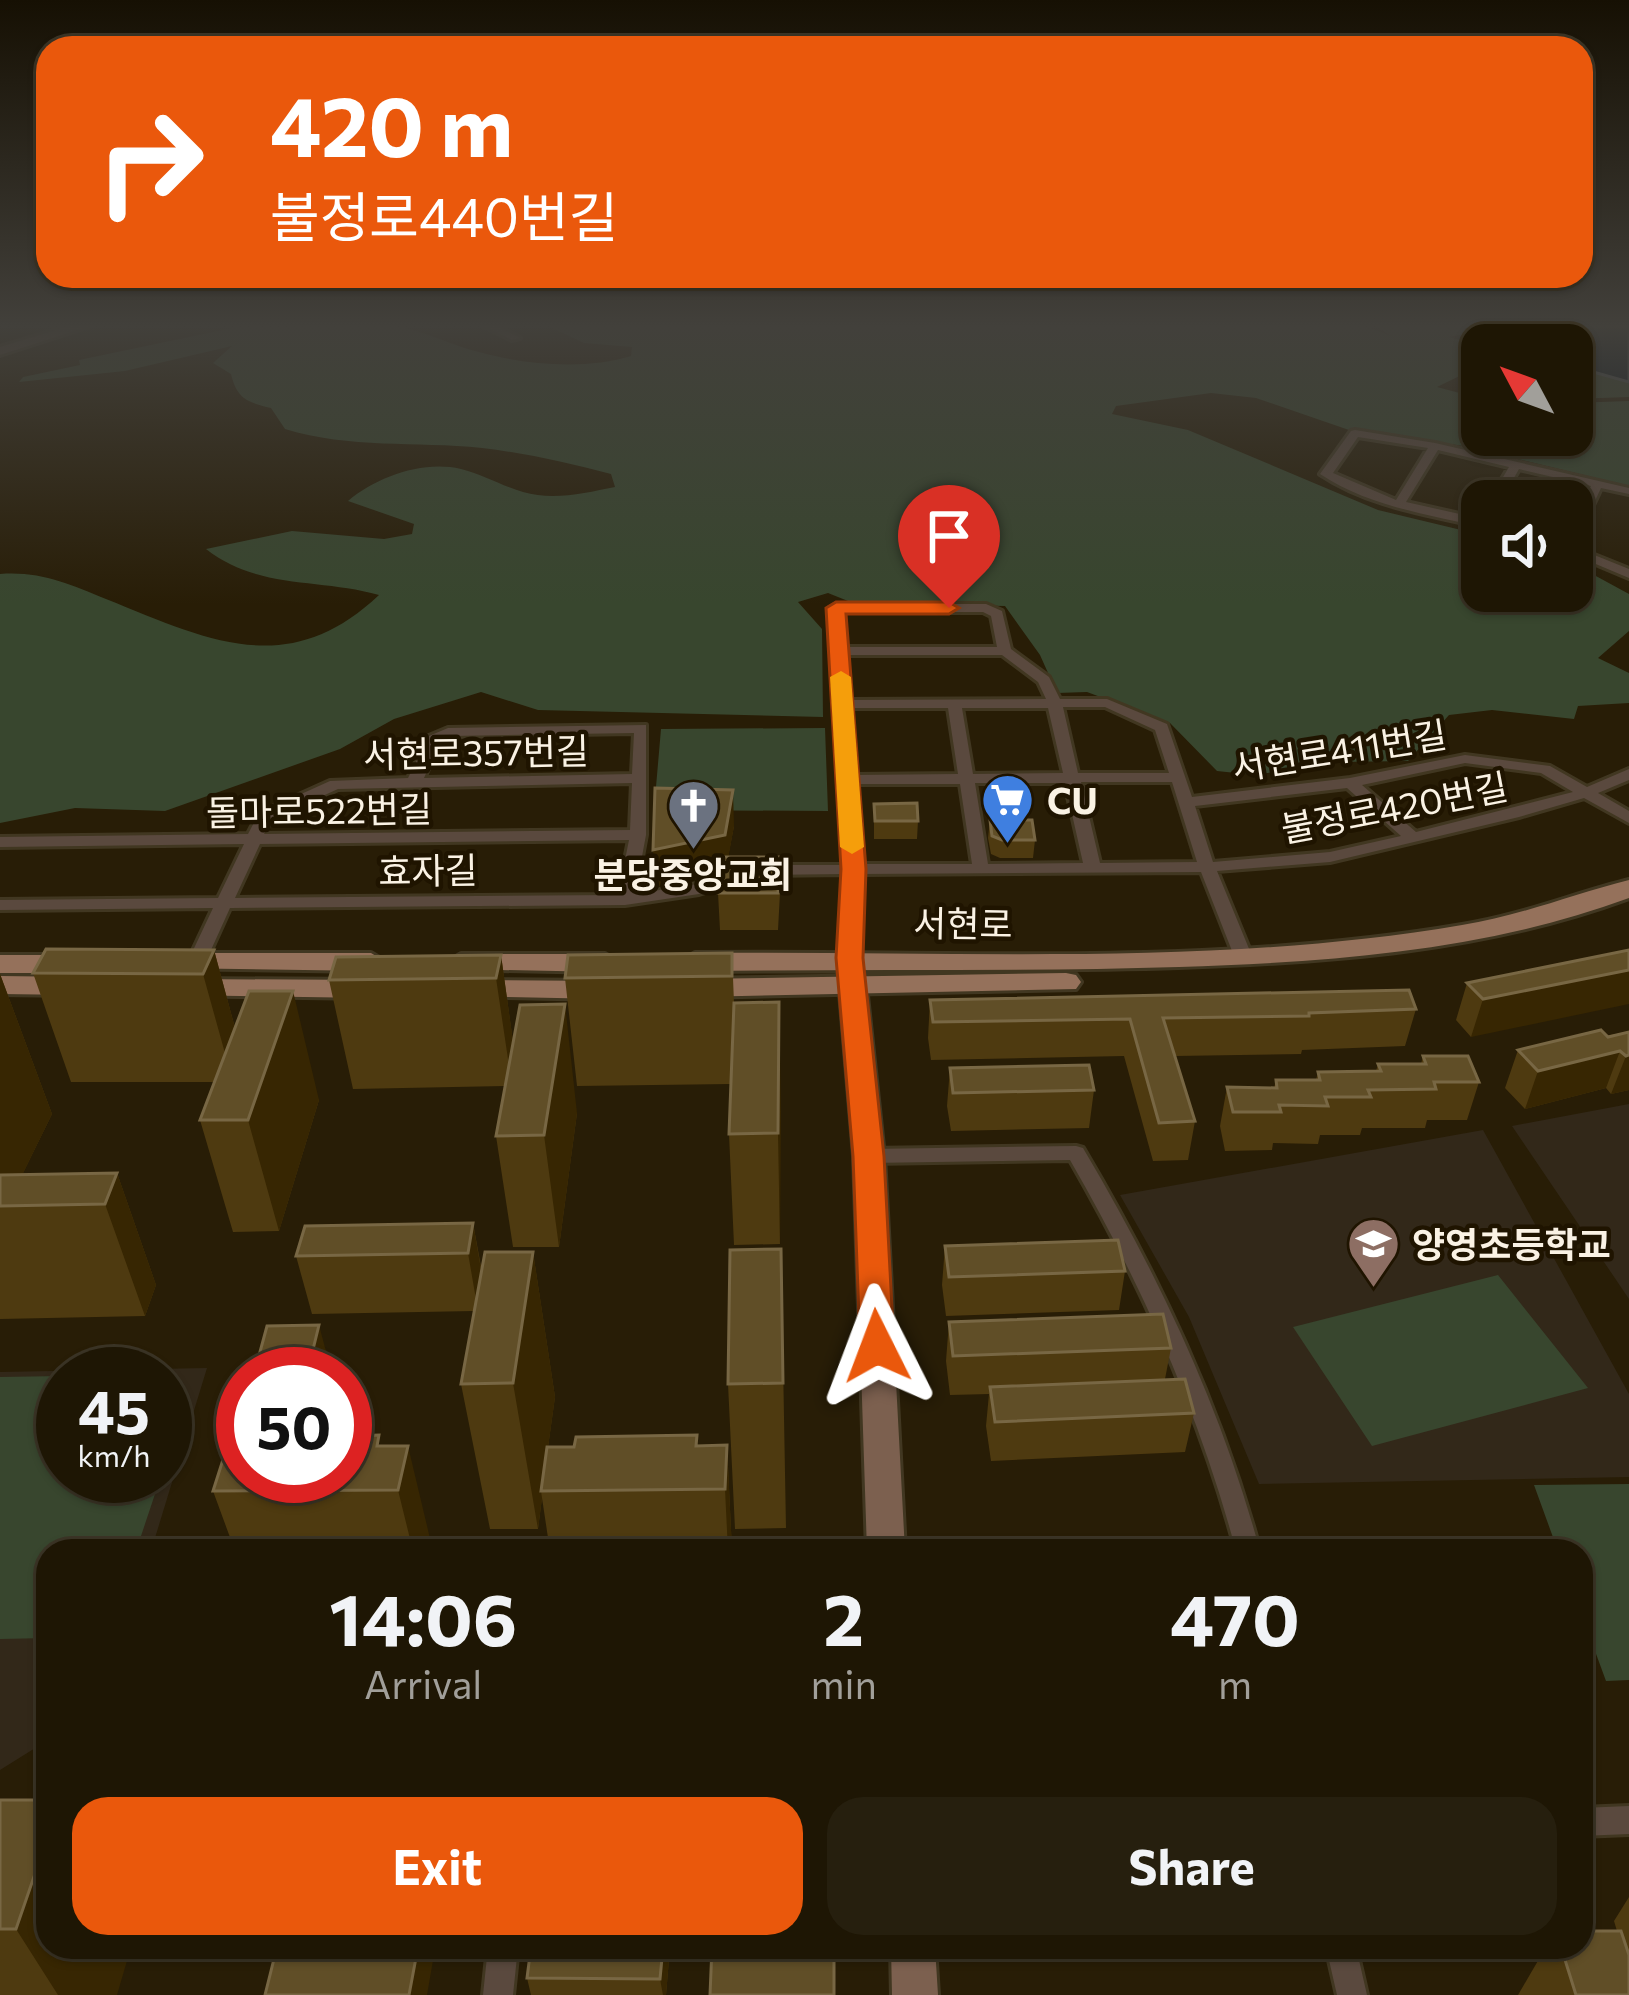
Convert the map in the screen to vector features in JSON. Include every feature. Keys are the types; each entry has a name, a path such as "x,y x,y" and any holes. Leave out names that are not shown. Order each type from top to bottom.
{"main road":[{"name":"서현로","path":"852,972 1130,962 1381,946 1475,931 1629,888"},
{"name":"서현로","path":"624,989 419,976 196,961 160,975 419,976 661,971 1166,978 1322,969 1504,943 1629,907"},
{"path":"0,964 108,975 0,985"},
{"path":"852,972 868,1156 885,1539"},
{"path":"914,1959 915,1995"}],"street":[{"path":"1461,518 1398,505 1326,473 1355,433 1435,446 1629,491"},
{"path":"1398,505 1435,446"},
{"path":"1507,480 1515,466"},
{"path":"1593,492 1596,486"},
{"path":"1593,559 1628,573"},
{"path":"852,972 854,869 836,608 986,608 997,614 1005,652"},
{"path":"839,651 1005,652 1044,680 1054,701 1092,865"},
{"path":"954,703 981,868"},
{"path":"842,704 1107,703 1162,728 1207,867 1243,956"},
{"path":"414,782 434,740 448,732 641,728 638,835 625,900"},
{"name":"서현로411번길","path":"1188,802 1350,784 1466,759 1545,769 1629,818"},
{"name":"불정로420번길","path":"854,869 1207,867 1330,857 1586,793 1629,774"},
{"name":"서현로357번길","path":"196,961 265,816 335,784 640,778"},
{"path":"846,780 1179,778"},
{"path":"1350,784 1413,838"},
{"name":"돌마로522번길","path":"0,842 638,835"},
{"name":"효자길","path":"0,905 625,900 698,889 759,870 854,869"},
{"path":"868,1156 1076,1153 1154,1289 1192,1372 1222,1448 1245,1539"},
{"path":"1593,1822 1629,1820"},
{"path":"498,1995 502,1959"},
{"path":"1344,1959 1352,1995"}],"shaded area":[{"path":"1629,1104 1629,1299 1512,1126"},
{"name":"양영초등학교","path":"1483,1130 1629,1394 1629,1477 1259,1484 1189,1317 1120,1195"},
{"path":"192,1368 207,1368 192,1417"},
{"path":"36,1371 36,1503 166,1503 155,1539 36,1539 36,1748 0,1770 0,1372"}],"green space":[{"path":"278,418 1131,418 1188,430 1378,510 1461,530 1461,612 1593,612 1593,574 1629,594 1629,631 1598,658 1629,673 1629,703 1578,706 1574,719 1492,710 1449,715 1408,761 1335,762 1255,775 1217,771 1170,723 1087,692 1057,693 1040,655 1005,606 853,603 828,593 798,602 822,629 823,717 538,710 481,692 394,719 340,749 165,811 75,808 0,823 0,574 54,580 213,638 280,645 312,638 345,622 379,595 268,577 226,562 206,549 292,531 384,539 412,534 414,524 348,501 386,478 416,469 461,469 546,496 615,487 611,474 514,453 285,429"},
{"path":"1314,418 1461,418 1461,446 1349,430"},
{"path":"1593,418 1629,418 1629,486 1505,456 1593,456"},
{"path":"825,728 828,811 654,810 661,729"},
{"path":"1498,1275 1588,1388 1372,1446 1293,1327"},
{"path":"36,1376 36,1503 152,1503 140,1539 36,1539 36,1638 0,1639 0,1377"},
{"path":"1629,1484 1629,1680 1606,1681 1593,1646 1593,1539 1554,1539 1534,1485"}],"building":[{"path":"655,788 733,790 725,835 653,850"},
{"path":"917,803 918,821 875,821 874,804"},
{"path":"990,820 1032,820 1035,840 992,836"},
{"path":"721,857 779,857 778,893 718,893"},
{"path":"46,949 214,950 203,974 33,973"},
{"path":"1629,950 1629,970 1483,999 1467,983"},
{"path":"732,953 732,976 565,978 568,955"},
{"path":"501,955 496,978 329,980 336,957"},
{"path":"1409,990 1416,1009 1163,1018 1195,1121 1159,1123 1130,1019 933,1022 930,1000"},
{"path":"249,991 293,991 248,1120 200,1120"},
{"path":"779,1002 778,1133 729,1134 734,1003"},
{"path":"565,1004 544,1135 496,1136 520,1005"},
{"path":"1601,1030 1608,1037 1629,1032 1629,1055 1620,1051 1538,1071 1518,1050"},
{"path":"1423,1056 1468,1056 1479,1082 1434,1082 1436,1089 1368,1090 1371,1097 1325,1097 1328,1106 1279,1105 1281,1112 1233,1112 1227,1087 1277,1088 1276,1080 1320,1080 1318,1072 1381,1071 1378,1064 1426,1064"},
{"path":"1089,1065 1094,1090 953,1093 950,1068"},
{"path":"117,1173 105,1204 0,1206 0,1175"},
{"path":"473,1223 468,1253 296,1256 305,1226"},
{"path":"1118,1240 1125,1271 949,1277 945,1246"},
{"path":"781,1249 783,1383 728,1384 730,1250"},
{"path":"485,1252 533,1252 513,1383 461,1384"},
{"path":"1163,1314 1171,1348 953,1356 949,1322"},
{"path":"319,1325 314,1347 261,1347 267,1326"},
{"path":"1185,1379 1194,1413 995,1422 990,1387"},
{"path":"372,1435 379,1435 377,1446 408,1446 398,1490 372,1490"},
{"path":"697,1435 696,1446 727,1445 725,1489 541,1491 547,1447 574,1447 576,1437"},
{"path":"0,1800 36,1800 36,1871 16,1929 0,1929"},
{"path":"1593,1931 1621,1931 1629,1955 1629,1995 1576,1995 1565,1959 1593,1959"},
{"path":"274,1959 416,1959 409,1995 265,1995"},
{"path":"529,1959 662,1959 660,1979 527,1978"},
{"path":"712,1959 834,1959 834,1995 710,1995"}],"slow traffic":[{"path":"841,677 852,847"}],"place":[{"name":"CU","path":"1008,845"},
{"name":"분당중앙교회","path":"693,851"},
{"name":"양영초등학교","path":"1373,1289"}],"route":[{"path":"877,1346 868,1156 850,958 854,869 836,608 949,608"}]}
